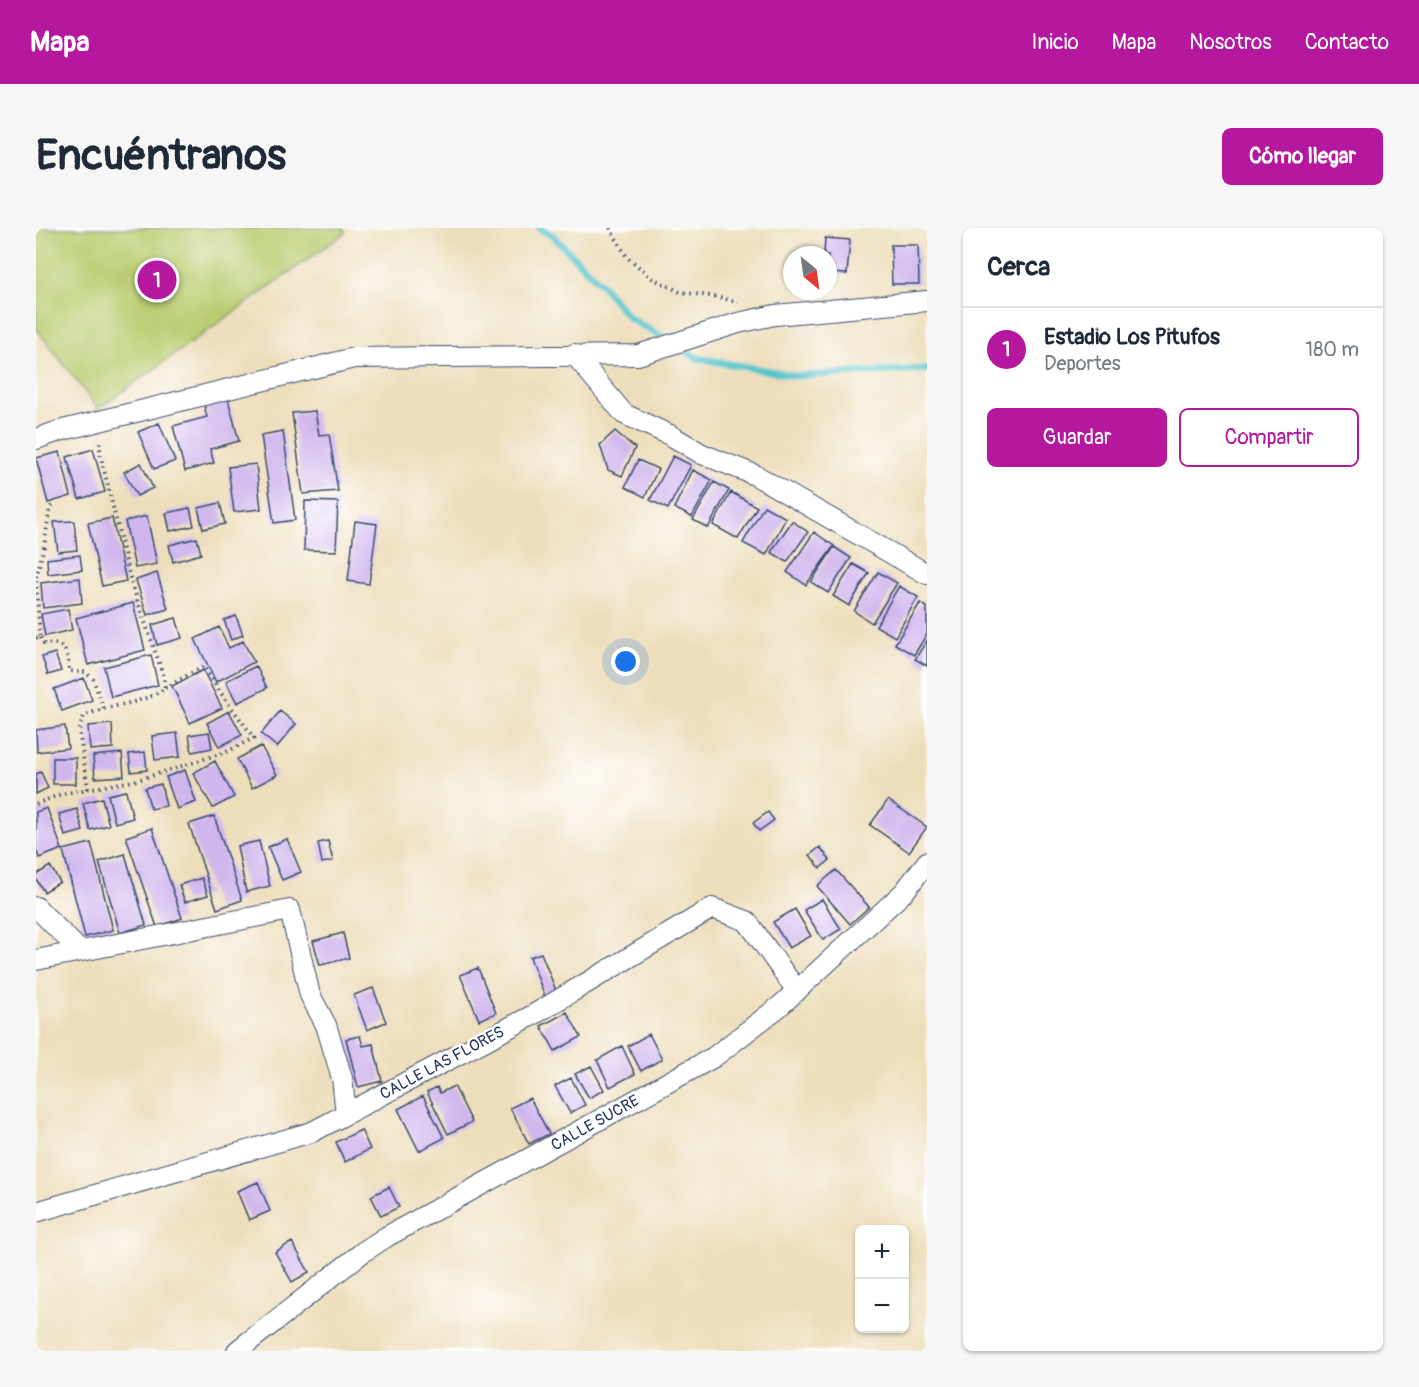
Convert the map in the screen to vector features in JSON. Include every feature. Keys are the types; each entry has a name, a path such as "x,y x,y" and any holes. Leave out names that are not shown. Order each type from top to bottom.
{"street":[{"path":"36,440 98,422 354,358 638,355 738,323 775,315 927,302"},
{"path":"574,354 624,414 670,435 702,454 755,475 927,574"},
{"name":"CALLE SUCRE","path":"237,1351 363,1251 714,1056 760,1023 797,991 904,892 927,862"},
{"path":"36,907 80,951"},
{"name":"CALLE LAS FLORES","path":"36,1212 312,1132 532,1015 712,908 747,921 797,991"},
{"path":"36,960 290,910 310,995 326,1025 342,1078 346,1114"}],"path":[{"path":"610,228 627,257 652,278 680,292 718,297 775,315"},
{"path":"98,422 101,457 131,582 164,677 165,688"},
{"path":"53,504 50,508 36,579 38,637 44,644 53,643 62,646 68,654 69,671 85,672 93,680 105,709"},
{"path":"36,804 61,794 138,780 226,752 254,738 215,686 204,666 155,695 84,716 79,730 88,789"}],"green space":[{"path":"36,228 342,228 346,232 98,409 36,328"}],"building":[{"path":"825,238 850,240 847,274 837,273 837,246 825,246"},
{"path":"891,245 918,245 919,284 892,284"},
{"path":"228,399 239,441 210,449 214,463 185,471 173,426 207,417 204,405"},
{"path":"315,411 319,435 329,434 338,491 303,494 292,413"},
{"path":"159,423 175,461 154,469 138,432"},
{"path":"283,431 295,520 274,523 261,435"},
{"path":"615,431 635,448 622,476 608,470 600,445"},
{"path":"93,449 105,492 79,499 67,457"},
{"path":"60,452 71,496 48,503 36,458"},
{"path":"673,456 691,465 668,509 650,500"},
{"path":"638,460 658,469 645,497 625,487"},
{"path":"141,463 153,488 137,496 124,472"},
{"path":"256,464 261,509 234,512 228,467"},
{"path":"693,470 712,480 692,517 674,508"},
{"path":"714,482 729,490 708,528 693,520"},
{"path":"731,492 757,507 738,539 713,525"},
{"path":"305,501 338,502 336,551 304,550"},
{"path":"220,503 225,524 203,529 198,508"},
{"path":"764,506 786,518 766,555 743,543"},
{"path":"190,508 194,526 170,531 166,513"},
{"path":"147,516 157,564 135,568 125,521"},
{"path":"112,518 126,581 102,586 88,523"},
{"path":"74,521 77,550 58,552 54,522"},
{"path":"355,521 377,524 369,584 348,581"},
{"path":"792,521 808,532 787,562 771,552"},
{"path":"814,532 834,546 806,585 787,572"},
{"path":"197,538 201,554 173,562 169,545"},
{"path":"834,547 851,558 828,593 811,582"},
{"path":"80,555 82,570 48,574 47,559"},
{"path":"853,564 869,573 849,606 833,596"},
{"path":"878,572 897,583 872,623 854,611"},
{"path":"157,573 168,609 147,615 136,580"},
{"path":"80,578 82,603 43,608 41,583"},
{"path":"899,586 918,597 895,637 876,626"},
{"path":"133,603 145,650 88,665 76,618"},
{"path":"920,603 927,607 927,634 914,655 895,644"},
{"path":"68,609 72,630 45,636 41,614"},
{"path":"236,616 243,635 231,640 224,620"},
{"path":"176,618 182,638 157,645 152,625"},
{"path":"219,627 229,648 243,641 254,662 216,682 195,639"},
{"path":"927,640 927,666 915,659"},
{"path":"55,653 61,671 48,675 42,657"},
{"path":"151,655 158,685 111,697 104,667"},
{"path":"256,666 267,688 237,703 226,681"},
{"path":"203,670 222,708 190,723 172,686"},
{"path":"84,678 92,700 62,711 54,689"},
{"path":"229,711 242,735 219,747 207,723"},
{"path":"280,711 296,724 277,747 261,734"},
{"path":"112,724 113,748 90,750 88,726"},
{"path":"65,726 68,748 37,752 36,730"},
{"path":"209,732 212,748 192,752 189,735"},
{"path":"177,733 180,757 155,760 152,736"},
{"path":"261,746 277,775 252,788 237,759"},
{"path":"145,752 147,770 131,772 129,754"},
{"path":"122,753 124,776 95,778 93,756"},
{"path":"53,758 76,758 76,784 53,784"},
{"path":"215,761 234,797 213,808 193,773"},
{"path":"185,770 196,802 177,809 166,777"},
{"path":"41,772 48,788 36,794 36,774"},
{"path":"161,784 166,806 151,809 145,788"},
{"path":"126,791 133,818 115,823 108,795"},
{"path":"102,798 109,825 90,830 83,803"},
{"path":"888,800 927,827 909,852 870,825"},
{"path":"47,808 62,849 39,858 36,849 36,812"},
{"path":"77,809 83,831 65,836 59,814"},
{"path":"768,812 774,820 759,831 753,823"},
{"path":"214,816 242,900 217,909 189,824"},
{"path":"152,828 182,918 157,927 126,837"},
{"path":"287,839 301,872 282,880 268,847"},
{"path":"259,841 270,886 246,892 237,846"},
{"path":"328,841 333,861 322,863 318,843"},
{"path":"91,843 113,930 85,937 63,850"},
{"path":"820,847 830,860 820,868 810,855"},
{"path":"125,854 146,925 120,933 99,862"},
{"path":"50,866 60,882 44,892 36,875"},
{"path":"836,870 869,907 850,924 817,886"},
{"path":"202,878 208,895 185,902 179,885"},
{"path":"822,899 841,929 823,940 804,910"},
{"path":"795,909 811,936 789,948 773,922"},
{"path":"343,933 349,958 320,965 313,941"},
{"path":"541,953 557,993 545,997 530,957"},
{"path":"478,968 496,1013 479,1020 460,975"},
{"path":"373,988 386,1022 367,1030 354,995"},
{"path":"567,1012 581,1037 555,1051 541,1026"},
{"path":"649,1034 662,1059 641,1071 628,1046"},
{"path":"360,1036 363,1046 373,1044 382,1081 358,1087 346,1039"},
{"path":"622,1046 635,1074 610,1087 597,1060"},
{"path":"591,1066 604,1090 589,1098 575,1074"},
{"path":"571,1078 585,1105 570,1113 555,1086"},
{"path":"454,1086 472,1122 448,1134 427,1092 437,1087 440,1093"},
{"path":"423,1096 444,1138 419,1151 398,1109"},
{"path":"530,1098 549,1134 529,1144 510,1108"},
{"path":"361,1130 370,1149 345,1162 336,1142"},
{"path":"258,1182 270,1211 249,1220 237,1191"},
{"path":"389,1187 399,1207 381,1216 371,1196"},
{"path":"292,1242 309,1272 292,1282 275,1252"}],"waterway":[{"path":"539,228 553,236 598,281 629,318 669,341"},
{"path":"679,347 697,358 797,376 927,369"}],"place":[{"name":"Estadio Los Pitufos","path":"157,280"}]}
